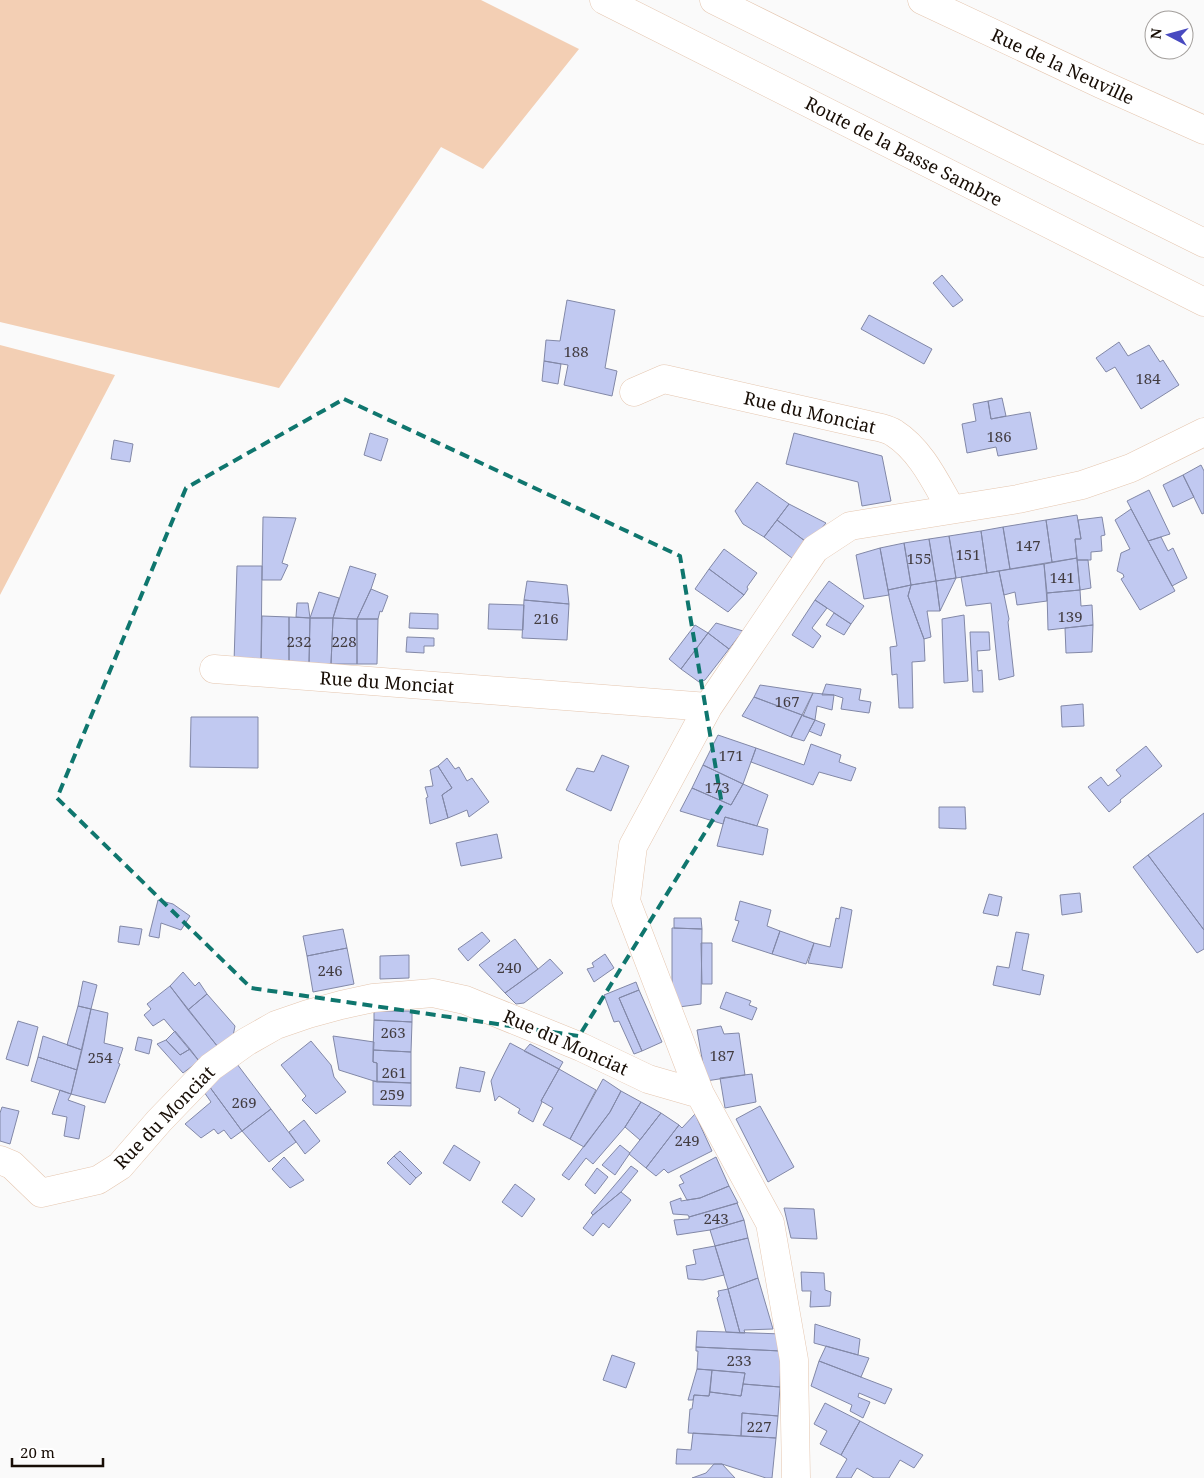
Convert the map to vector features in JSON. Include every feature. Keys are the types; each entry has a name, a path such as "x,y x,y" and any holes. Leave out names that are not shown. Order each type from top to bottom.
{"main road":[{"name":"Route de la Basse Sambre","path":"604,0 1204,302"},
{"path":"714,0 1204,243"},
{"name":"Rue de la Neuville","path":"922,0 1204,130"},
{"name":"Rue du Monciat","path":"634,392 664,379 868,424 893,432 912,447 951,509"},
{"path":"796,1478 794,1360 770,1223 700,1094 626,901 633,846 708,707 815,549 850,526 1018,499 1082,485 1131,468 1204,432"},
{"name":"Rue du Monciat","path":"214,670 708,707"},
{"name":"Rue du Monciat","path":"0,1160 12,1165 40,1194 98,1180 120,1166 159,1121 211,1067 246,1042 276,1025 341,1004 373,998 433,993 465,1000 581,1047 648,1079 700,1094"}],"highlighted area":[{"path":"344,399 680,556 722,805 579,1036 251,988 57,798 186,488"}],"shaded area":[{"path":"0,0 481,0 579,49 483,169 441,147 279,388 0,322"},
{"path":"0,345 115,375 0,595"}],"building":[{"path":"942,275 963,300 953,307 933,283"},
{"path":"567,300 615,310 605,368 617,371 612,396 564,385 568,365 544,361 546,340 560,341"},
{"path":"869,315 932,349 924,364 861,329"},
{"path":"1119,342 1128,356 1149,345 1160,362 1163,360 1179,385 1141,409 1115,367 1106,372 1096,358"},
{"path":"544,361 561,364 558,384 542,381"},
{"path":"1002,398 1006,416 991,419 988,401"},
{"path":"988,401 991,419 1030,412 1037,449 998,456 996,447 967,453 962,424 976,421 973,404"},
{"path":"370,433 388,439 381,461 364,455"},
{"path":"794,433 882,456 891,501 862,506 858,482 786,464"},
{"path":"114,440 133,444 130,462 111,459"},
{"path":"1201,465 1204,471 1204,513 1202,514 1183,475"},
{"path":"1183,475 1194,497 1173,507 1163,485"},
{"path":"757,482 789,504 764,537 743,524 735,511"},
{"path":"1149,490 1170,534 1148,541 1127,501"},
{"path":"789,504 826,523 809,544 777,520"},
{"path":"1131,509 1175,591 1140,610 1121,579 1124,577 1123,574 1117,571 1121,553 1130,549 1115,520"},
{"path":"1077,515 1081,539 1075,539 1077,558 1052,562 1046,520"},
{"path":"263,517 296,518 282,563 288,565 281,580 262,580"},
{"path":"1102,517 1105,535 1101,536 1102,551 1091,552 1091,560 1077,560 1075,539 1081,539 1078,520"},
{"path":"777,520 809,544 796,561 764,537"},
{"path":"1046,520 1052,562 1010,569 1003,527"},
{"path":"1003,527 1010,569 987,573 981,531"},
{"path":"981,531 987,573 956,578 949,536"},
{"path":"949,536 956,578 936,581 929,539"},
{"path":"1161,537 1168,551 1173,548 1187,578 1172,586 1148,541"},
{"path":"929,539 936,581 911,585 904,543"},
{"path":"904,543 911,585 888,590 880,548"},
{"path":"880,548 889,595 864,599 856,555"},
{"path":"724,549 757,573 744,595 709,569"},
{"path":"1077,558 1080,590 1047,593 1044,564"},
{"path":"1077,560 1088,560 1091,588 1080,590"},
{"path":"1044,564 1047,601 1017,605 1015,592 1004,595 999,571"},
{"path":"237,566 262,566 261,663 234,662"},
{"path":"350,566 376,574 357,619 333,618"},
{"path":"709,569 744,595 728,612 695,589"},
{"path":"999,571 1009,619 1014,676 999,680 991,603 966,606 961,577"},
{"path":"956,578 940,611 936,581"},
{"path":"527,581 567,585 569,604 524,600"},
{"path":"829,581 864,606 851,624 815,600"},
{"path":"936,581 940,611 927,611 931,637 924,639 908,596 911,585"},
{"path":"911,585 908,596 924,639 925,661 912,662 913,708 899,708 897,674 892,675 890,647 897,646 888,590"},
{"path":"371,589 388,596 382,612 380,611 378,619 357,619"},
{"path":"1080,590 1081,606 1092,605 1093,625 1048,630 1047,593"},
{"path":"319,592 339,598 333,618 310,618"},
{"path":"524,600 569,604 567,640 522,638"},
{"path":"815,600 827,608 812,628 821,636 813,648 792,635"},
{"path":"297,603 308,603 310,618 296,617"},
{"path":"489,604 524,605 523,630 488,629"},
{"path":"410,613 438,614 438,629 409,628"},
{"path":"834,613 851,624 844,635 826,625"},
{"path":"964,615 968,681 944,683 942,619"},
{"path":"262,616 289,617 289,664 261,663"},
{"path":"289,617 310,618 309,664 289,664"},
{"path":"310,618 333,618 331,664 309,664"},
{"path":"333,618 357,619 357,664 331,664"},
{"path":"357,619 378,619 377,664 357,664"},
{"path":"716,623 743,631 729,649 708,633"},
{"path":"695,625 708,633 681,669 669,659"},
{"path":"1093,625 1092,652 1066,653 1065,628"},
{"path":"970,632 989,632 990,650 977,651 978,671 982,670 983,692 973,692"},
{"path":"708,633 729,649 705,680 699,682 681,669"},
{"path":"407,637 434,638 434,646 424,646 424,653 406,652"},
{"path":"826,684 861,689 859,700 871,702 869,713 841,709 843,698 834,695 822,695"},
{"path":"760,685 813,693 802,715 754,697"},
{"path":"813,693 834,695 832,710 817,706 815,720 803,716"},
{"path":"754,697 802,715 791,737 742,716"},
{"path":"1083,704 1084,726 1062,727 1061,706"},
{"path":"802,715 815,720 804,741 791,737"},
{"path":"191,717 258,717 258,768 190,767"},
{"path":"815,720 825,724 821,736 809,731"},
{"path":"718,735 756,748 743,784 703,765"},
{"path":"811,744 841,755 839,762 856,768 851,781 819,772 813,785 751,762 756,748 804,765"},
{"path":"1146,746 1162,766 1120,800 1121,802 1109,812 1088,787 1101,777 1108,786 1121,776 1116,770"},
{"path":"602,755 629,766 611,811 566,790 577,768 594,772"},
{"path":"447,758 455,769 459,767 467,781 472,778 489,802 469,817 467,810 448,818 442,795 452,788 438,766"},
{"path":"703,765 743,784 731,805 692,788"},
{"path":"438,766 452,788 442,795 448,818 430,824 426,798 428,797 425,787 433,786 430,770"},
{"path":"743,784 768,795 757,826 725,817 723,824 680,811 692,788 731,805"},
{"path":"939,807 965,807 966,829 939,828"},
{"path":"1204,813 1204,930 1148,855"},
{"path":"725,817 768,829 763,855 717,846"},
{"path":"497,834 502,858 461,866 456,843"},
{"path":"1148,855 1204,930 1204,949 1197,953 1133,867"},
{"path":"1080,893 1082,912 1062,915 1060,895"},
{"path":"989,894 1002,897 998,916 983,913"},
{"path":"158,900 173,904 190,916 181,930 161,923 159,938 149,936"},
{"path":"740,901 771,910 767,926 780,931 772,954 732,941 739,921 735,920"},
{"path":"841,907 852,910 842,968 808,963 814,943 830,947 836,918 839,919"},
{"path":"674,918 701,918 702,929 674,928"},
{"path":"120,926 142,929 139,945 118,942"},
{"path":"672,928 702,929 701,1004 679,1007 672,986"},
{"path":"343,929 347,948 307,956 303,936"},
{"path":"780,931 814,943 806,964 772,954"},
{"path":"482,932 490,941 468,961 458,949"},
{"path":"1016,932 1029,934 1022,970 1044,975 1040,995 993,985 997,966 1009,968"},
{"path":"515,939 538,969 505,993 479,965"},
{"path":"701,943 712,943 712,984 702,984"},
{"path":"347,948 354,984 313,992 307,956"},
{"path":"605,954 614,968 594,982 587,969 594,967 592,963"},
{"path":"409,955 409,978 380,979 380,956"},
{"path":"550,959 563,973 524,1003 516,1004 505,993 537,970"},
{"path":"183,972 195,986 199,982 207,994 188,1010 170,986"},
{"path":"83,981 97,985 91,1009 78,1006"},
{"path":"636,982 639,990 619,998 642,1051 634,1054 619,1021 614,1022 604,995"},
{"path":"170,986 218,1047 199,1061 164,1019 153,1026 144,1015 151,1009 147,1004"},
{"path":"639,990 662,1042 642,1051 619,998"},
{"path":"726,992 751,1001 749,1005 757,1008 752,1020 720,1008"},
{"path":"207,994 235,1026 233,1036 218,1047 188,1010"},
{"path":"78,1006 91,1009 82,1050 67,1045"},
{"path":"91,1009 108,1013 104,1043 123,1048 118,1063 120,1064 105,1103 71,1094"},
{"path":"374,1011 412,1011 412,1022 374,1020"},
{"path":"374,1020 412,1022 411,1052 373,1050"},
{"path":"18,1021 38,1027 28,1066 6,1059"},
{"path":"721,1026 724,1034 739,1033 745,1075 706,1081 697,1030"},
{"path":"175,1031 190,1049 180,1055 166,1040"},
{"path":"43,1036 82,1050 77,1070 38,1057"},
{"path":"333,1036 374,1042 373,1062 377,1063 377,1082 339,1070"},
{"path":"138,1037 152,1040 149,1054 135,1050"},
{"path":"166,1040 180,1055 190,1049 199,1061 183,1073 157,1044"},
{"path":"311,1041 331,1065 334,1077 346,1092 316,1114 302,1100 306,1096 281,1065"},
{"path":"510,1043 559,1069 541,1101 533,1122 518,1113 520,1109 499,1096 495,1101 491,1081"},
{"path":"530,1044 563,1062 559,1069 524,1051"},
{"path":"373,1050 411,1052 411,1083 377,1082 377,1063 373,1062"},
{"path":"38,1057 77,1070 71,1094 31,1081"},
{"path":"237,1064 271,1109 242,1131 209,1086"},
{"path":"460,1067 485,1072 480,1092 456,1088"},
{"path":"559,1069 596,1090 570,1139 543,1125 553,1108 541,1101"},
{"path":"752,1074 756,1102 725,1108 720,1078"},
{"path":"603,1079 621,1091 610,1112 584,1147 570,1139"},
{"path":"373,1081 411,1083 411,1106 373,1105"},
{"path":"209,1086 242,1131 231,1139 224,1130 218,1134 214,1129 201,1138 185,1124 211,1102 204,1092"},
{"path":"60,1090 71,1094 68,1100 85,1106 79,1139 64,1136 67,1117 52,1114"},
{"path":"621,1091 641,1102 625,1127 593,1164 586,1158 569,1180 562,1175 610,1112"},
{"path":"641,1102 661,1113 640,1140 625,1127"},
{"path":"760,1106 794,1167 768,1182 736,1119"},
{"path":"2,1107 19,1111 10,1144 0,1141 0,1113"},
{"path":"271,1109 296,1142 269,1162 242,1131"},
{"path":"661,1113 679,1125 646,1168 629,1154"},
{"path":"695,1114 712,1151 668,1173 664,1169 656,1176 646,1168 679,1125 682,1128"},
{"path":"304,1120 320,1141 305,1154 289,1132"},
{"path":"454,1145 480,1162 470,1181 443,1163"},
{"path":"620,1145 630,1153 615,1175 602,1165"},
{"path":"400,1151 422,1173 416,1178 394,1156"},
{"path":"394,1156 416,1178 410,1185 387,1163"},
{"path":"284,1157 304,1180 290,1188 272,1169"},
{"path":"716,1157 729,1186 700,1198 687,1200 679,1185 684,1183 680,1176"},
{"path":"631,1166 638,1171 621,1192 593,1215 591,1213"},
{"path":"597,1168 608,1177 595,1194 585,1185"},
{"path":"515,1184 535,1199 522,1217 502,1202"},
{"path":"729,1186 738,1203 689,1217 688,1215 673,1214 670,1202 681,1198 681,1201 700,1198"},
{"path":"621,1192 631,1200 609,1228 603,1223 593,1236 583,1228 593,1215"},
{"path":"737,1203 744,1220 710,1230 677,1235 674,1220 689,1219 689,1217"},
{"path":"784,1208 814,1209 817,1239 791,1238"},
{"path":"744,1220 748,1238 715,1246 710,1230"},
{"path":"748,1238 758,1278 728,1289 715,1246"},
{"path":"715,1246 724,1275 703,1280 688,1279 686,1266 696,1264 693,1250"},
{"path":"801,1272 824,1273 825,1290 831,1292 830,1306 810,1307 811,1291 802,1291"},
{"path":"758,1278 773,1329 744,1330 745,1333 740,1333 728,1289"},
{"path":"728,1289 740,1333 726,1332 717,1298 719,1296 718,1291"},
{"path":"815,1324 860,1339 858,1355 814,1343"},
{"path":"697,1331 782,1334 781,1351 696,1347"},
{"path":"826,1346 869,1358 861,1377 819,1361"},
{"path":"696,1347 781,1351 780,1387 743,1384 745,1373 697,1369 698,1351 696,1351"},
{"path":"612,1355 635,1363 626,1388 603,1380"},
{"path":"819,1361 892,1389 885,1404 859,1393 858,1397 870,1402 863,1418 850,1411 852,1405 811,1386"},
{"path":"697,1369 712,1370 709,1396 694,1395 693,1400 688,1400"},
{"path":"712,1370 745,1373 741,1396 710,1392"},
{"path":"743,1384 780,1387 778,1416 742,1413 741,1436 688,1433 690,1409 692,1409 694,1395 709,1396 710,1392 741,1396"},
{"path":"825,1403 860,1421 841,1455 820,1444 827,1431 814,1424"},
{"path":"742,1413 778,1416 776,1438 741,1436"},
{"path":"860,1421 923,1455 914,1468 900,1460 889,1478 874,1478 857,1468 851,1478 836,1478 847,1459 841,1455"},
{"path":"693,1433 776,1438 772,1478 766,1478 722,1464 676,1464 677,1449 691,1450"},
{"path":"714,1464 722,1464 735,1478 692,1478 706,1473"}]}
